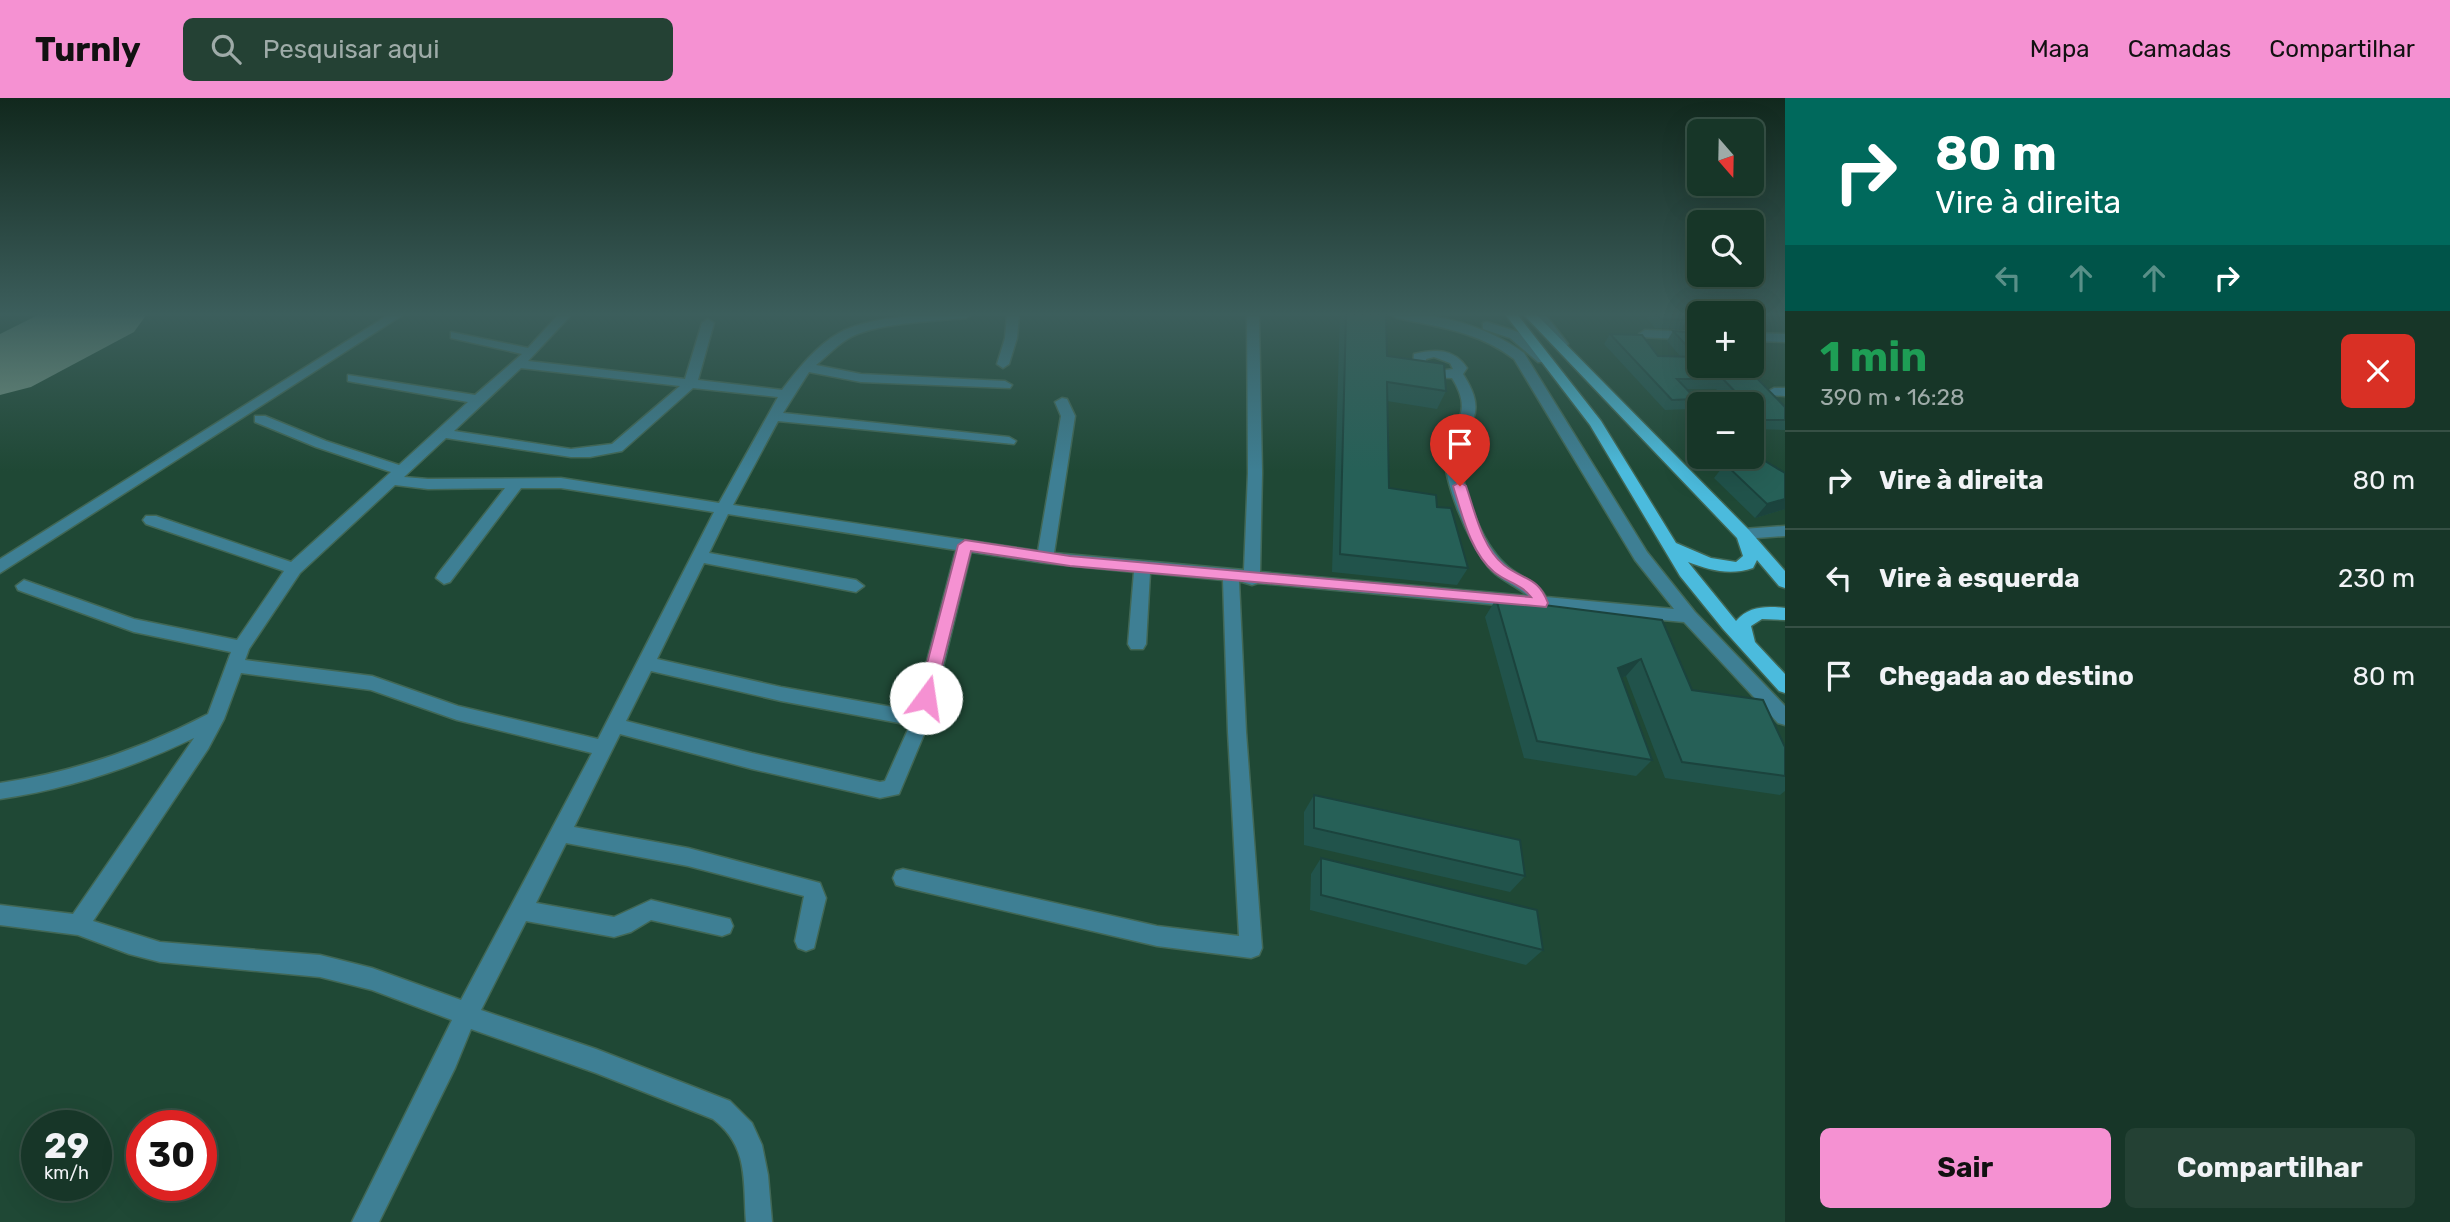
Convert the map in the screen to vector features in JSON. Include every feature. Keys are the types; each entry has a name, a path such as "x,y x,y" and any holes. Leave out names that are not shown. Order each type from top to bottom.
{"main road":[{"path":"1554,366 1596,424 1686,572 1785,686"},
{"path":"1583,366 1785,582"},
{"path":"1664,539 1685,556 1701,563 1732,567 1744,564 1751,558 1752,550 1746,538"},
{"path":"1747,645 1742,625 1747,618 1757,613 1785,614"}],"street":[{"path":"0,567 315,366"},
{"path":"78,925 201,744 215,719 241,646 294,569 516,366"},
{"path":"586,366 786,394"},
{"path":"442,433 562,452 609,450 627,441 675,400 691,381 695,366"},
{"path":"1252,579 1255,473 1254,366"},
{"path":"1526,366 1626,535 1689,616 1785,718"},
{"path":"1550,366 1566,382"},
{"path":"365,1222 447,1060 466,1015 561,834 701,558 723,509 786,394 806,367 861,378 1005,385"},
{"path":"1455,374 1468,392 1467,418 1457,429 1452,441 1463,501 1485,550 1499,568 1528,584 1537,593 1541,603"},
{"path":"353,378 478,400"},
{"path":"1045,558 1068,416 1062,402"},
{"path":"774,416 1009,442"},
{"path":"260,419 397,475 428,484 573,485 1045,558 1252,579 1689,616"},
{"path":"443,578 515,486"},
{"path":"151,520 294,569"},
{"path":"1746,538 1785,531"},
{"path":"615,725 752,761 887,790 894,785 921,720 965,545"},
{"path":"701,558 856,586"},
{"path":"1137,644 1142,568"},
{"path":"903,878 1157,936 1251,948 1237,732 1231,577"},
{"path":"24,586 48,592 97,614 162,634 241,646"},
{"path":"646,663 781,694 921,720"},
{"path":"234,665 364,681 457,713 604,748"},
{"path":"0,791 93,772 125,761 215,719"},
{"path":"561,834 688,857 809,888 813,890 815,898 806,941"},
{"path":"521,910 614,927 622,926 651,910 722,926"},
{"path":"0,915 78,925 160,952 320,966 404,988 466,1015 609,1066 734,1117 748,1138 759,1222"}],"building":[{"path":"1345,366 1444,366 1446,391 1387,382 1389,488 1436,495 1437,507 1451,508 1468,568 1340,554"},
{"path":"1640,366 1687,366 1687,378 1757,378 1785,407 1785,420 1764,420 1764,392 1735,392 1723,379 1677,379 1689,392 1687,392 1687,399 1672,400"},
{"path":"1764,460 1785,473 1785,499 1767,504 1730,469 1764,469"},
{"path":"1496,599 1662,620 1692,690 1763,700 1785,747 1785,776 1682,762 1641,659 1618,668 1652,760 1537,741"},
{"path":"1314,795 1520,840 1525,876 1314,828"},
{"path":"1321,858 1537,910 1543,950 1321,895"}],"route":[{"path":"926,698 965,545 1070,561 1541,603 1537,593 1528,584 1499,568 1485,550 1463,501 1460,486"}]}
